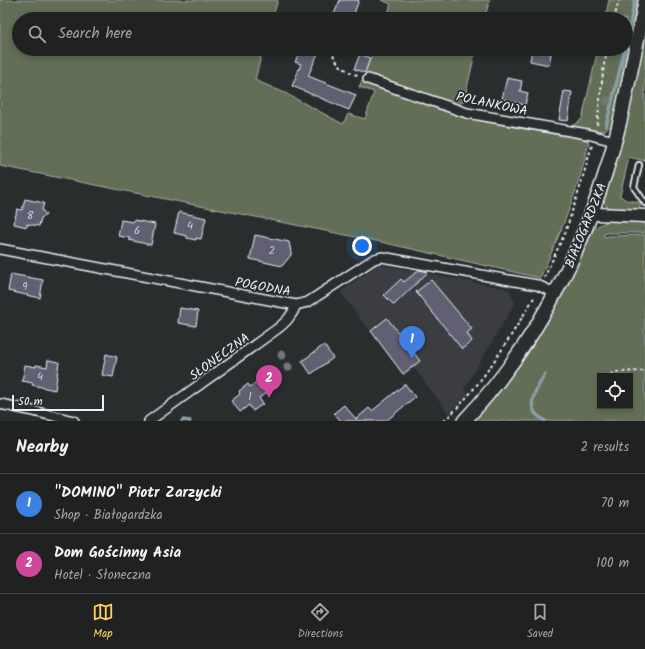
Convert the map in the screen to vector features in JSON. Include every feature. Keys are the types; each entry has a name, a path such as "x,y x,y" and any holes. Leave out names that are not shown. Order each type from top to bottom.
{"main road":[{"name":"BIAŁOGARDZKA","path":"464,421 516,357 542,317 575,253 592,213 614,141 628,86 645,2"}],"street":[{"name":"POLANKOWA","path":"368,79 467,113 614,141"},
{"path":"592,213 645,216"},
{"name":"POGODNA","path":"0,249 296,305 308,302 378,257 541,286 555,293"},
{"name":"SŁONECZNA","path":"149,421 277,329 287,321 293,313 296,305"},
{"path":"0,404 74,421"}],"lane":[{"path":"639,165 634,187 645,203"}],"path":[{"path":"616,12 619,0"},
{"path":"334,56 337,63 348,72 368,79"},
{"path":"444,421 472,390 506,343 541,286 565,233 580,187 598,122 606,56"},
{"path":"613,373 645,371"}],"shaded area":[{"path":"378,264 509,289 515,303 464,389 469,393 449,414 414,368 404,376 340,292"}],"green space":[{"path":"0,0 278,0 274,12 12,12 12,56 261,56 255,80 285,93 343,124 348,114 365,119 374,92 359,87 362,80 486,122 583,139 589,142 580,178 568,212 540,278 381,242 0,166"},
{"path":"381,0 490,0 486,12 388,12 391,4"},
{"path":"609,0 640,0 633,32 633,12 606,12"},
{"path":"645,30 645,161 629,157 620,196 626,200 638,202 641,205 638,211 612,209 606,206 603,198"},
{"path":"371,56 474,56 464,101 456,105 442,102 365,73"},
{"path":"596,56 628,56 613,124 604,131 571,127 582,119"},
{"path":"609,221 645,221 645,233 607,233 603,235 604,237 645,235 645,421 472,421 561,296 592,231 599,225"}],"building":[{"path":"340,0 359,0 355,12 335,12"},
{"path":"298,56 317,56 308,76 356,95 349,110 292,86 301,64 295,62"},
{"path":"359,56 370,58 365,73 354,69"},
{"path":"531,56 551,56 549,65 530,61"},
{"path":"507,78 522,81 520,91 528,93 525,105 502,99"},
{"path":"564,91 572,92 568,121 559,120"},
{"path":"25,199 44,203 42,210 46,215 41,218 39,226 27,224 27,227 14,224 17,209 22,210"},
{"path":"179,212 206,218 201,239 196,238 196,240 187,238 187,236 174,233"},
{"path":"121,220 133,222 134,220 155,224 151,245 129,240 130,238 118,236"},
{"path":"255,235 289,242 291,255 282,266 250,259"},
{"path":"419,270 428,272 394,305 384,295 401,279 404,282"},
{"path":"11,274 43,280 40,298 8,291"},
{"path":"431,280 472,329 467,333 472,341 462,349 416,292"},
{"path":"180,308 198,311 196,326 178,323"},
{"path":"387,318 420,361 403,374 371,331"},
{"path":"324,345 333,358 311,374 302,361"},
{"path":"106,354 117,357 113,377 102,375"},
{"path":"48,360 59,362 55,390 32,385 33,383 22,381 25,365 47,367"},
{"path":"259,380 268,392 259,398 263,404 253,411 249,405 240,412 231,401 240,394 239,391 248,384 250,387"},
{"path":"405,384 415,397 386,421 341,421 334,413 344,405 356,419 369,408 372,411"}],"waterway":[{"path":"632,12 635,0"},
{"path":"606,126 623,56"},
{"path":"545,374 537,388 532,404 535,413 545,421"},
{"path":"182,421 190,421"}],"place":[{"name":"\"DOMINO\" Piotr Zarzycki","path":"412,359"},
{"name":"Dom Gościnny Asia","path":"269,398"}]}
